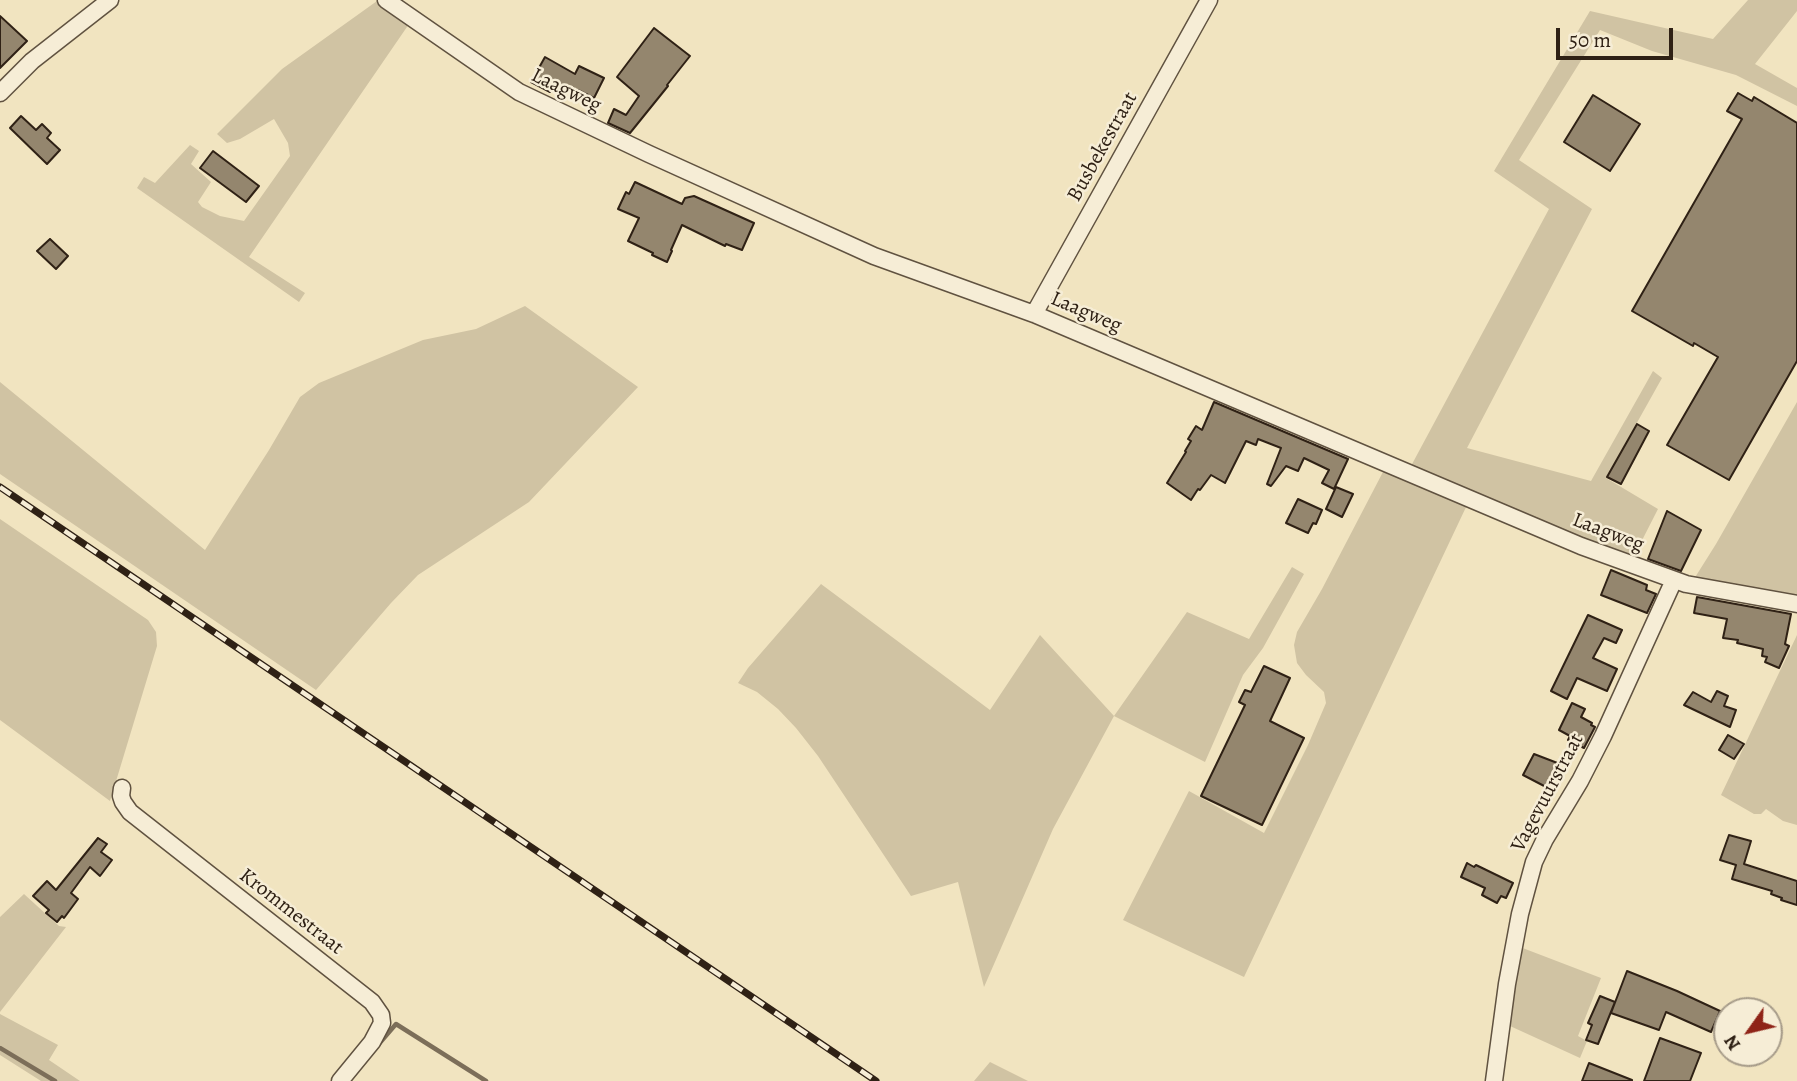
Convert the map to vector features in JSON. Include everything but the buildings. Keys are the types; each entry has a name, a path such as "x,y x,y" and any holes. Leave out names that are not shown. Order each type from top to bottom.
{"street":[{"path":"0,93 32,61 110,0"},
{"name":"Laagweg","path":"386,0 519,92 874,256 1034,314 1581,546 1674,580 1797,604"},
{"name":"Busbekestraat","path":"1034,314 1209,0"},
{"name":"Vagevuurstraat","path":"1494,1081 1507,984 1520,914 1534,862 1603,736 1674,580"},
{"name":"Krommestraat","path":"122,788 122,802 130,812 372,1002 381,1015 382,1023 372,1042 340,1081"}],"shaded area":[{"path":"1748,0 1797,0 1797,11 1755,64 1797,88 1797,106 1736,75 1652,51 1600,30 1519,160 1592,209 1467,448 1591,481 1653,371 1662,378 1606,478 1658,509 1633,558 1411,466 1549,209 1494,171 1590,11 1713,39"},
{"path":"377,1 409,24 249,257 305,293 299,302 137,188 144,177 155,183 190,145 199,151 191,164 211,182 198,202 220,216 244,221 290,156 288,143 274,119 240,139 227,143 217,134 282,69"},
{"path":"525,306 638,387 529,502 418,575 316,690 0,474 0,382 205,550 300,397 319,383 423,340 476,329"},
{"path":"1797,402 1797,598 1694,579 1716,544"},
{"path":"1384,470 1467,505 1244,977 1123,920 1189,791 1264,833 1326,703 1324,692 1297,663 1294,645 1297,632"},
{"path":"0,519 148,620 156,632 157,646 110,801 0,720"},
{"path":"1292,567 1304,574 1263,648 1243,675 1205,762 1114,716 1187,612 1249,639"},
{"path":"821,584 990,710 1040,635 1114,716 1053,829 984,987 958,882 911,896 818,756 796,728 757,692 738,683"},
{"path":"1797,635 1797,825 1783,821 1766,809 1761,814 1754,814 1721,795"},
{"path":"24,894 59,926 66,927 0,1012 0,917"},
{"path":"1520,947 1601,978 1578,1036 1587,1041 1580,1058 1510,1026"},
{"path":"0,1014 58,1045 49,1060 80,1081 41,1081 0,1055"},
{"path":"990,1062 1028,1081 974,1081"}],"waterway":[{"path":"378,1045 396,1024 486,1081"},
{"path":"0,1048 55,1081"}],"railway":[{"path":"0,487 876,1081"}]}
